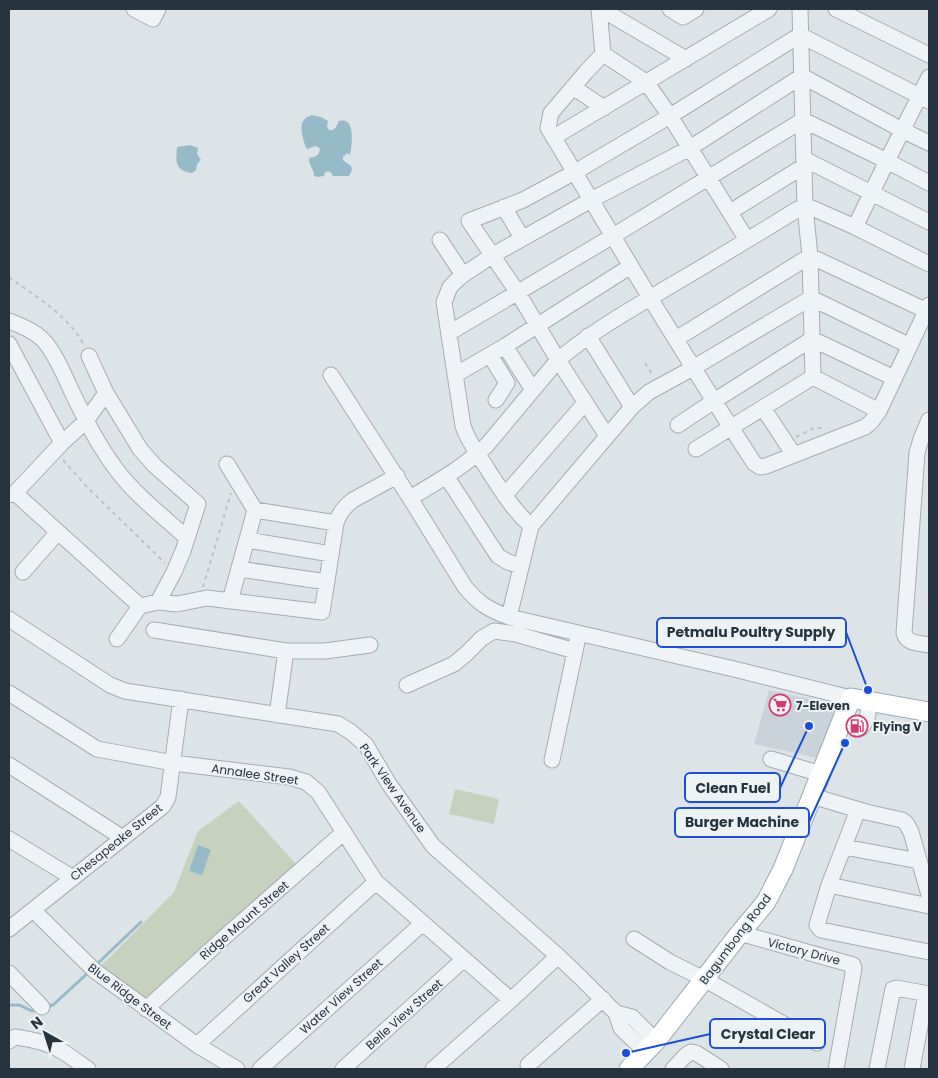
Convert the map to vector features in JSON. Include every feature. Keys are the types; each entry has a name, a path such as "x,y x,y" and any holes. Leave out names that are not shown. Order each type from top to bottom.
{"main road":[{"path":"851,698 929,712"},
{"name":"Bagumbong Road","path":"630,1069 651,1047 740,932 766,902 783,869 820,774 851,728 851,698"}],"street":[{"path":"134,9 153,19 158,9"},
{"path":"600,9 603,54 551,113 548,128 693,368 754,463 760,467 865,427 871,422 879,411 928,308 810,256"},
{"path":"600,9 686,59"},
{"path":"670,9 683,17 696,9"},
{"path":"554,138 768,9"},
{"path":"800,9 805,206 810,256 813,377"},
{"path":"836,9 929,56"},
{"path":"800,35 924,99"},
{"path":"607,436 518,293 469,221 523,200 574,172 670,116 800,35"},
{"path":"603,54 646,82 670,116 747,240"},
{"path":"802,76 929,143"},
{"path":"531,526 518,513 505,495 466,436 454,375 444,302 450,287 463,275 522,238 690,148 802,76"},
{"path":"855,227 902,130 924,99 929,77"},
{"path":"573,87 604,108"},
{"path":"803,120 929,183"},
{"path":"449,334 803,120"},
{"path":"804,163 929,222"},
{"path":"730,212 804,163"},
{"path":"410,498 478,454 558,360 588,336 798,209 805,206 812,208 929,264"},
{"path":"504,207 522,238"},
{"path":"440,240 463,275"},
{"path":"676,339 810,256"},
{"path":"454,375 538,326 631,266"},
{"path":"811,298 910,346"},
{"path":"509,617 531,526 640,398 811,298"},
{"path":"9,321 36,334 48,346 86,421 109,459 123,478 187,538"},
{"path":"588,336 632,407"},
{"path":"812,339 894,378"},
{"path":"678,425 812,339"},
{"path":"9,344 58,447"},
{"path":"505,346 533,390"},
{"path":"490,355 507,383 496,400"},
{"path":"89,356 106,393 140,449 155,466 198,504 183,551 158,602"},
{"path":"331,375 397,476 465,587 474,598 496,613 851,698"},
{"path":"696,449 813,377"},
{"path":"813,377 879,411"},
{"path":"106,393 86,421 12,494 58,532 140,606"},
{"path":"505,495 585,403"},
{"path":"763,408 794,455"},
{"path":"929,420 917,453 904,633 905,638 909,642 929,645"},
{"path":"228,464 255,510 230,601"},
{"path":"116,639 140,606 158,602 177,604 207,598 322,612 338,516 347,504 397,476"},
{"path":"446,476 498,556 508,562 522,566"},
{"path":"255,510 336,523"},
{"path":"23,572 58,532"},
{"path":"247,540 331,554"},
{"path":"239,568 327,582"},
{"name":"Park View Avenue","path":"9,619 110,685 125,691 338,724 351,732 366,745 389,784 433,846 558,956 616,1013 621,1028 651,1047"},
{"path":"154,630 286,651 325,651 370,645"},
{"path":"407,685 454,664 482,638 494,631 516,634 575,651"},
{"path":"552,760 579,633"},
{"path":"277,715 286,651"},
{"name":"Annalee Street","path":"9,693 97,749 173,763 289,777 306,782 318,792 376,882 511,1000"},
{"name":"Chesapeake Street","path":"9,930 162,806 168,797 182,699"},
{"path":"851,728 868,719 870,702"},
{"path":"771,759 820,774"},
{"path":"9,764 123,838"},
{"path":"812,796 858,810 897,818 906,823 911,832 929,895"},
{"path":"858,810 829,885 817,925 821,930 929,952"},
{"name":"Ridge Mount Street","path":"146,1008 344,832"},
{"path":"9,839 73,878"},
{"path":"844,847 919,861"},
{"name":"Great Valley Street","path":"196,1044 376,882"},
{"path":"829,885 929,906"},
{"name":"Blue Ridge Street","path":"33,910 91,967 196,1044 237,1069"},
{"name":"Water View Street","path":"260,1069 423,923"},
{"name":"Victory Drive","path":"740,932 853,965 836,1069"},
{"path":"634,939 670,962 704,979 817,1043"},
{"path":"434,1069 558,956"},
{"name":"Belle View Street","path":"343,1069 464,959"},
{"path":"9,973 42,1007"},
{"path":"877,1069 892,989 896,988 928,994 912,1069"},
{"path":"528,1065 603,1000"},
{"path":"921,1024 929,1045"},
{"path":"9,1041 15,1036 45,1043 88,1069"},
{"path":"673,1069 691,1052 721,1069"}],"path":[{"path":"9,277 52,307 74,330 89,356"},
{"path":"58,447 89,489 174,572"},
{"path":"200,599 235,478"}],"shaded area":[{"path":"769,690 841,706 821,759 754,744"}],"green space":[{"path":"455,789 499,799 494,824 449,814"},
{"path":"239,801 296,864 145,1000 99,968 174,892 198,831"}],"water":[{"path":"312,115 328,121 327,127 329,130 333,130 339,121 348,123 352,132 351,150 350,155 347,153 343,160 351,166 352,170 349,176 333,176 331,172 325,172 324,176 314,176 309,158 316,156 320,149 315,146 306,148 302,128 304,120"},
{"path":"190,145 198,148 197,154 201,160 197,164 196,170 192,173 182,170 177,164 177,147"},
{"path":"198,845 211,850 202,875 189,871"}],"waterway":[{"path":"96,965 141,922"},
{"path":"47,1007 53,1005 90,971"},
{"path":"9,1005 19,1005 32,1011 39,1009"}],"place":[{"name":"Petmalu Poultry Supply","path":"868,690"},
{"name":"7-Eleven","path":"780,705"},
{"name":"Clean Fuel","path":"809,726"},
{"name":"Flying V","path":"857,726"},
{"name":"Burger Machine","path":"845,743"},
{"name":"Crystal Clear","path":"626,1053"}]}
